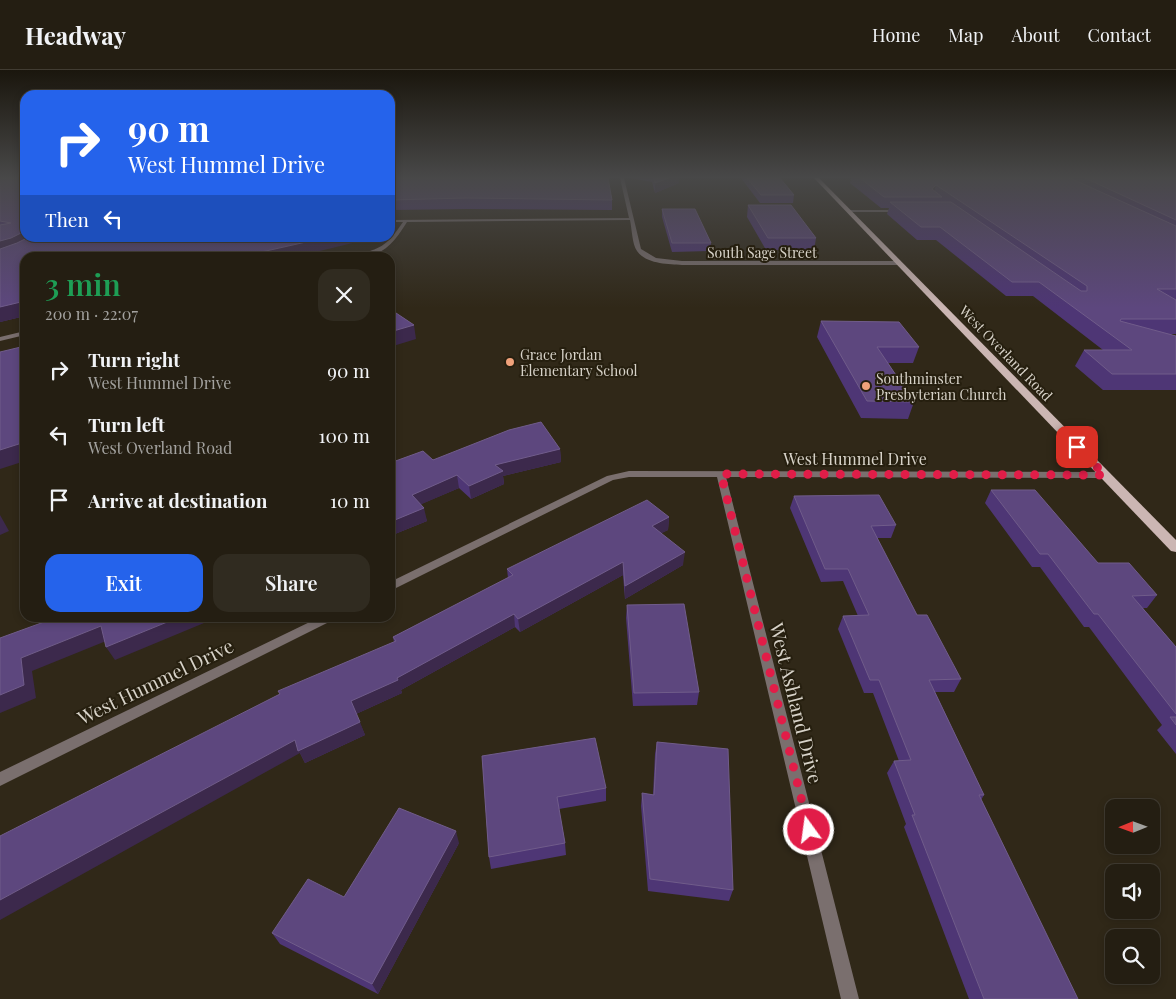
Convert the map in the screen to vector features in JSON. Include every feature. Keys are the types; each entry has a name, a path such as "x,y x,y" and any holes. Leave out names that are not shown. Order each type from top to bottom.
{"main road":[{"name":"West Overland Road","path":"858,221 1176,548"}],"street":[{"path":"395,238 406,221"},
{"name":"South Sage Street","path":"633,221 639,250 645,256 656,260 682,263 898,263"},
{"path":"376,252 390,246 393,242"},
{"path":"0,339 20,335"},
{"name":"West Hummel Drive","path":"395,585 610,478 629,474 1105,475"},
{"name":"West Ashland Drive","path":"721,474 850,999"},
{"name":"West Hummel Drive","path":"0,779 319,622"}],"building":[{"path":"2,221 20,221 20,234 0,241 0,225 11,223"},
{"path":"666,221 701,221 711,243 672,243"},
{"path":"758,221 803,221 816,238 768,238"},
{"path":"914,221 979,221 1081,291 1087,291 1087,286 990,221 1166,221 1176,226 1176,289 1157,289 1176,300 1176,319 1121,319 1120,321 1176,336 1176,374 1112,374 1084,350 1132,350 1039,282 1012,282 940,227 921,227"},
{"path":"306,242 261,252 20,252 20,302 0,307 0,249 17,243"},
{"path":"395,312 414,325 395,331"},
{"path":"821,321 899,322 919,347 877,347 914,402 867,401"},
{"path":"20,347 20,444 0,450 0,352"},
{"path":"541,422 560,449 495,465 503,471 469,486 457,475 412,495 424,508 395,520 395,461 423,451 433,460 509,430"},
{"path":"991,490 1035,490 1098,563 1129,563 1157,595 1132,596 1176,647 1176,714 1098,614 1094,614 1048,554 1040,554"},
{"path":"879,495 896,525 871,526 917,615 927,615 961,679 929,680 984,795 979,795 1078,999 984,999 912,815 915,815 894,761 911,760 879,680 870,680 843,616 869,615 848,569 825,569 794,496"},
{"path":"647,500 669,517 652,526 685,552 625,586 623,562 518,619 514,614 397,678 398,680 351,701 360,722 298,751 295,740 0,900 0,836 280,694 278,691 396,641 393,637 513,575 507,569"},
{"path":"684,604 699,692 634,693 627,605"},
{"path":"44,622 167,622 106,647 101,626 21,658 24,685 0,695 0,638"},
{"path":"1170,717 1176,717 1176,725"},
{"path":"595,738 606,788 557,797 565,843 489,857 482,756"},
{"path":"657,742 728,749 733,890 650,879 642,793 654,795"},
{"path":"399,808 456,831 372,984 272,933 308,879 344,897"}],"place":[{"name":"Grace Jordan Elementary School","path":"510,362"},
{"name":"Southminster Presbyterian Church","path":"866,386"}],"route":[{"path":"809,830 721,474 1105,475 1077,447"}]}
